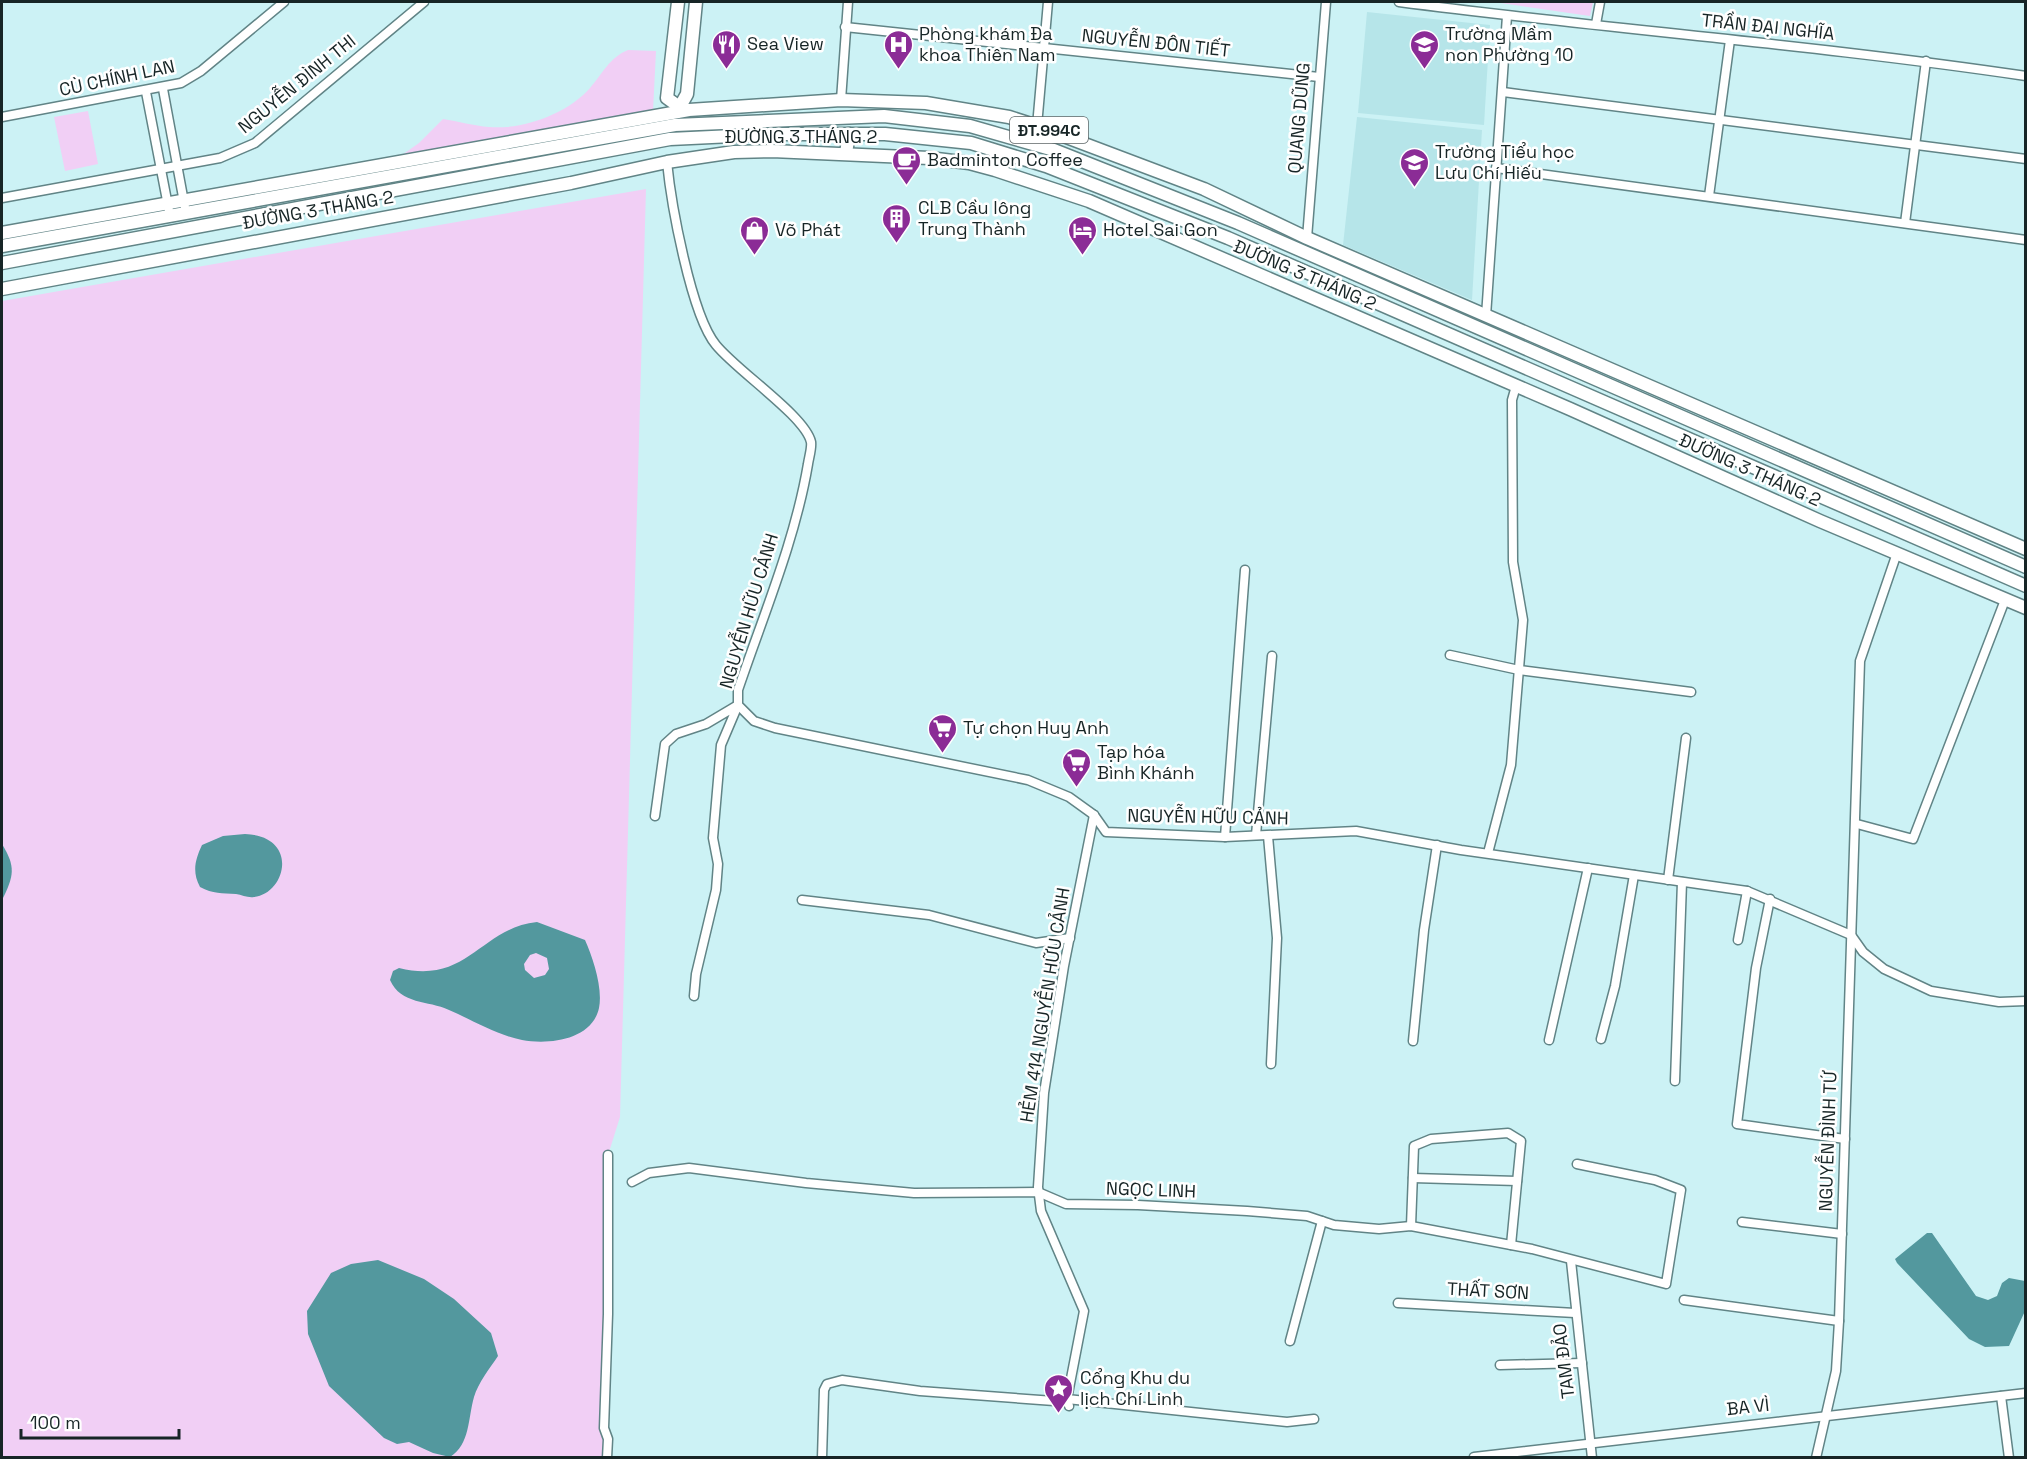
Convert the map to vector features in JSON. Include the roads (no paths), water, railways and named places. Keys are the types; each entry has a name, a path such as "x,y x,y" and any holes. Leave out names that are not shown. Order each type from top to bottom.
{"main road":[{"path":"677,109 667,98 678,2"},
{"path":"667,162 677,109 687,94 696,2"},
{"name":"ĐƯỜNG 3 THÁNG 2","path":"2,246 185,206 677,109 841,100 926,104 1009,117 1204,189 1307,238 2025,549"},
{"name":"ĐƯỜNG 3 THÁNG 2","path":"185,206 674,125 884,116 970,126 1054,150 1302,251 2025,567"},
{"path":"775,134 782,152"},
{"name":"ĐƯỜNG 3 THÁNG 2","path":"2,263 672,139 775,134 885,134 971,143 1046,166 1228,238 2025,586"},
{"path":"846,153 849,134"},
{"path":"935,158 936,140"},
{"name":"ĐƯỜNG 3 THÁNG 2","path":"2,289 176,257 261,238 571,183 667,162 734,152 846,153 935,158 995,170 1089,201 2025,608"},
{"name":"ĐƯỜNG 3 THÁNG 2","path":"2,233 168,210"},
{"path":"1302,251 1307,238"},
{"path":"1484,331 1486,316"},
{"path":"1536,353 1544,340"},
{"path":"1480,370 1488,352"}],"street":[{"name":"CÙ CHÍNH LAN","path":"2,117 163,89 181,83 201,71 284,2"},
{"name":"NGUYỄN ĐÌNH THI","path":"2,198 220,158 255,143 424,2"},
{"path":"841,100 848,2"},
{"path":"1037,126 1048,2"},
{"name":"QUANG DŨNG","path":"1307,238 1326,2"},
{"name":"TRẦN ĐẠI NGHĨA","path":"1399,2 1926,61 2025,76"},
{"path":"1596,24 1600,2"},
{"path":"1486,316 1508,16"},
{"name":"NGUYỄN ĐÔN TIẾT","path":"845,27 1319,77"},
{"path":"1708,196 1730,40"},
{"path":"1905,223 1926,61"},
{"path":"163,89 185,206"},
{"path":"146,92 168,210"},
{"path":"1503,92 2025,159"},
{"name":"NGUYỄN HỮU CẢNH","path":"667,162 682,246 701,321 714,344 737,369 802,423 812,443 803,496 738,690 738,705 754,721 775,728 1028,780 1069,797 1094,815 1106,832 1225,837 1356,831 1488,854 1747,891 1770,899 1808,919 1851,935 1863,952 1884,969 1931,991 1999,1002 2025,1001"},
{"path":"1496,168 2025,240"},
{"path":"1488,854 1510,765 1523,620 1513,562 1512,400 1516,386"},
{"name":"NGUYỄN ĐÌNH TỨ","path":"1816,1458 1836,1371 1839,1322 1851,935 1857,824 1860,661 1897,553"},
{"path":"1225,837 1245,570"},
{"path":"1857,824 1913,839 2005,600"},
{"path":"1450,655 1519,670 1691,692"},
{"path":"1256,835 1272,656"},
{"path":"655,816 665,744 676,734 706,724 738,705"},
{"path":"694,996 696,974 716,890 718,864 713,837 721,745 738,705"},
{"path":"1668,880 1686,738"},
{"name":"HẺM 414 NGUYỄN HỮU CẢNH","path":"1068,1402 1084,1311 1041,1211 1038,1192 1044,1093 1094,815"},
{"path":"1268,836 1277,938 1270,1064"},
{"path":"1413,1041 1424,930 1437,845"},
{"path":"1549,1040 1588,868"},
{"path":"1601,1039 1615,986 1634,875"},
{"path":"1675,1082 1682,882"},
{"path":"1738,940 1747,891"},
{"path":"1770,899 1756,968 1737,1124 1845,1139"},
{"path":"802,900 929,915 1036,943 1070,939"},
{"path":"1411,1226 1414,1146 1431,1139 1508,1133 1521,1141 1511,1245"},
{"path":"607,1458 608,1438 604,1428 609,1314 608,1155"},
{"name":"NGỌC LINH","path":"632,1182 649,1173 689,1168 806,1183 914,1193 1038,1192 1066,1204 1247,1211 1307,1216 1334,1225 1379,1229 1411,1226 1511,1245 1666,1284 1681,1190 1656,1180 1577,1164"},
{"path":"1413,1178 1517,1182"},
{"path":"1290,1341 1322,1221"},
{"path":"1742,1222 1842,1234"},
{"name":"TAM ĐẢO","path":"1571,1261 1592,1458"},
{"path":"1684,1300 1839,1322"},
{"name":"THẤT SƠN","path":"1398,1303 1575,1313"},
{"path":"1500,1365 1582,1362"},
{"path":"822,1458 824,1390 827,1384 834,1381 920,1391 1287,1422 1314,1419"},
{"name":"BA VÌ","path":"1474,1457 2025,1393"},
{"path":"2001,1396 2009,1458"}],"place":[{"name":"Sea View","path":"726,70"},
{"name":"Phòng khám Đa khoa Thiên Nam","path":"898,70"},
{"name":"Trường Mầm non Phường 10","path":"1424,70"},
{"name":"Badminton Coffee","path":"906,186"},
{"name":"Trường Tiểu học Lưu Chí Hiếu","path":"1414,188"},
{"name":"CLB Cầu lông Trung Thành","path":"897,244"},
{"name":"Võ Phát","path":"754,256"},
{"name":"Hotel Sai Gon","path":"1082,256"},
{"name":"Tự chọn Huy Anh","path":"942,754"},
{"name":"Tạp hóa Bình Khánh","path":"1076,788"},
{"name":"Cổng Khu du lịch Chí Linh","path":"1059,1414"}]}
